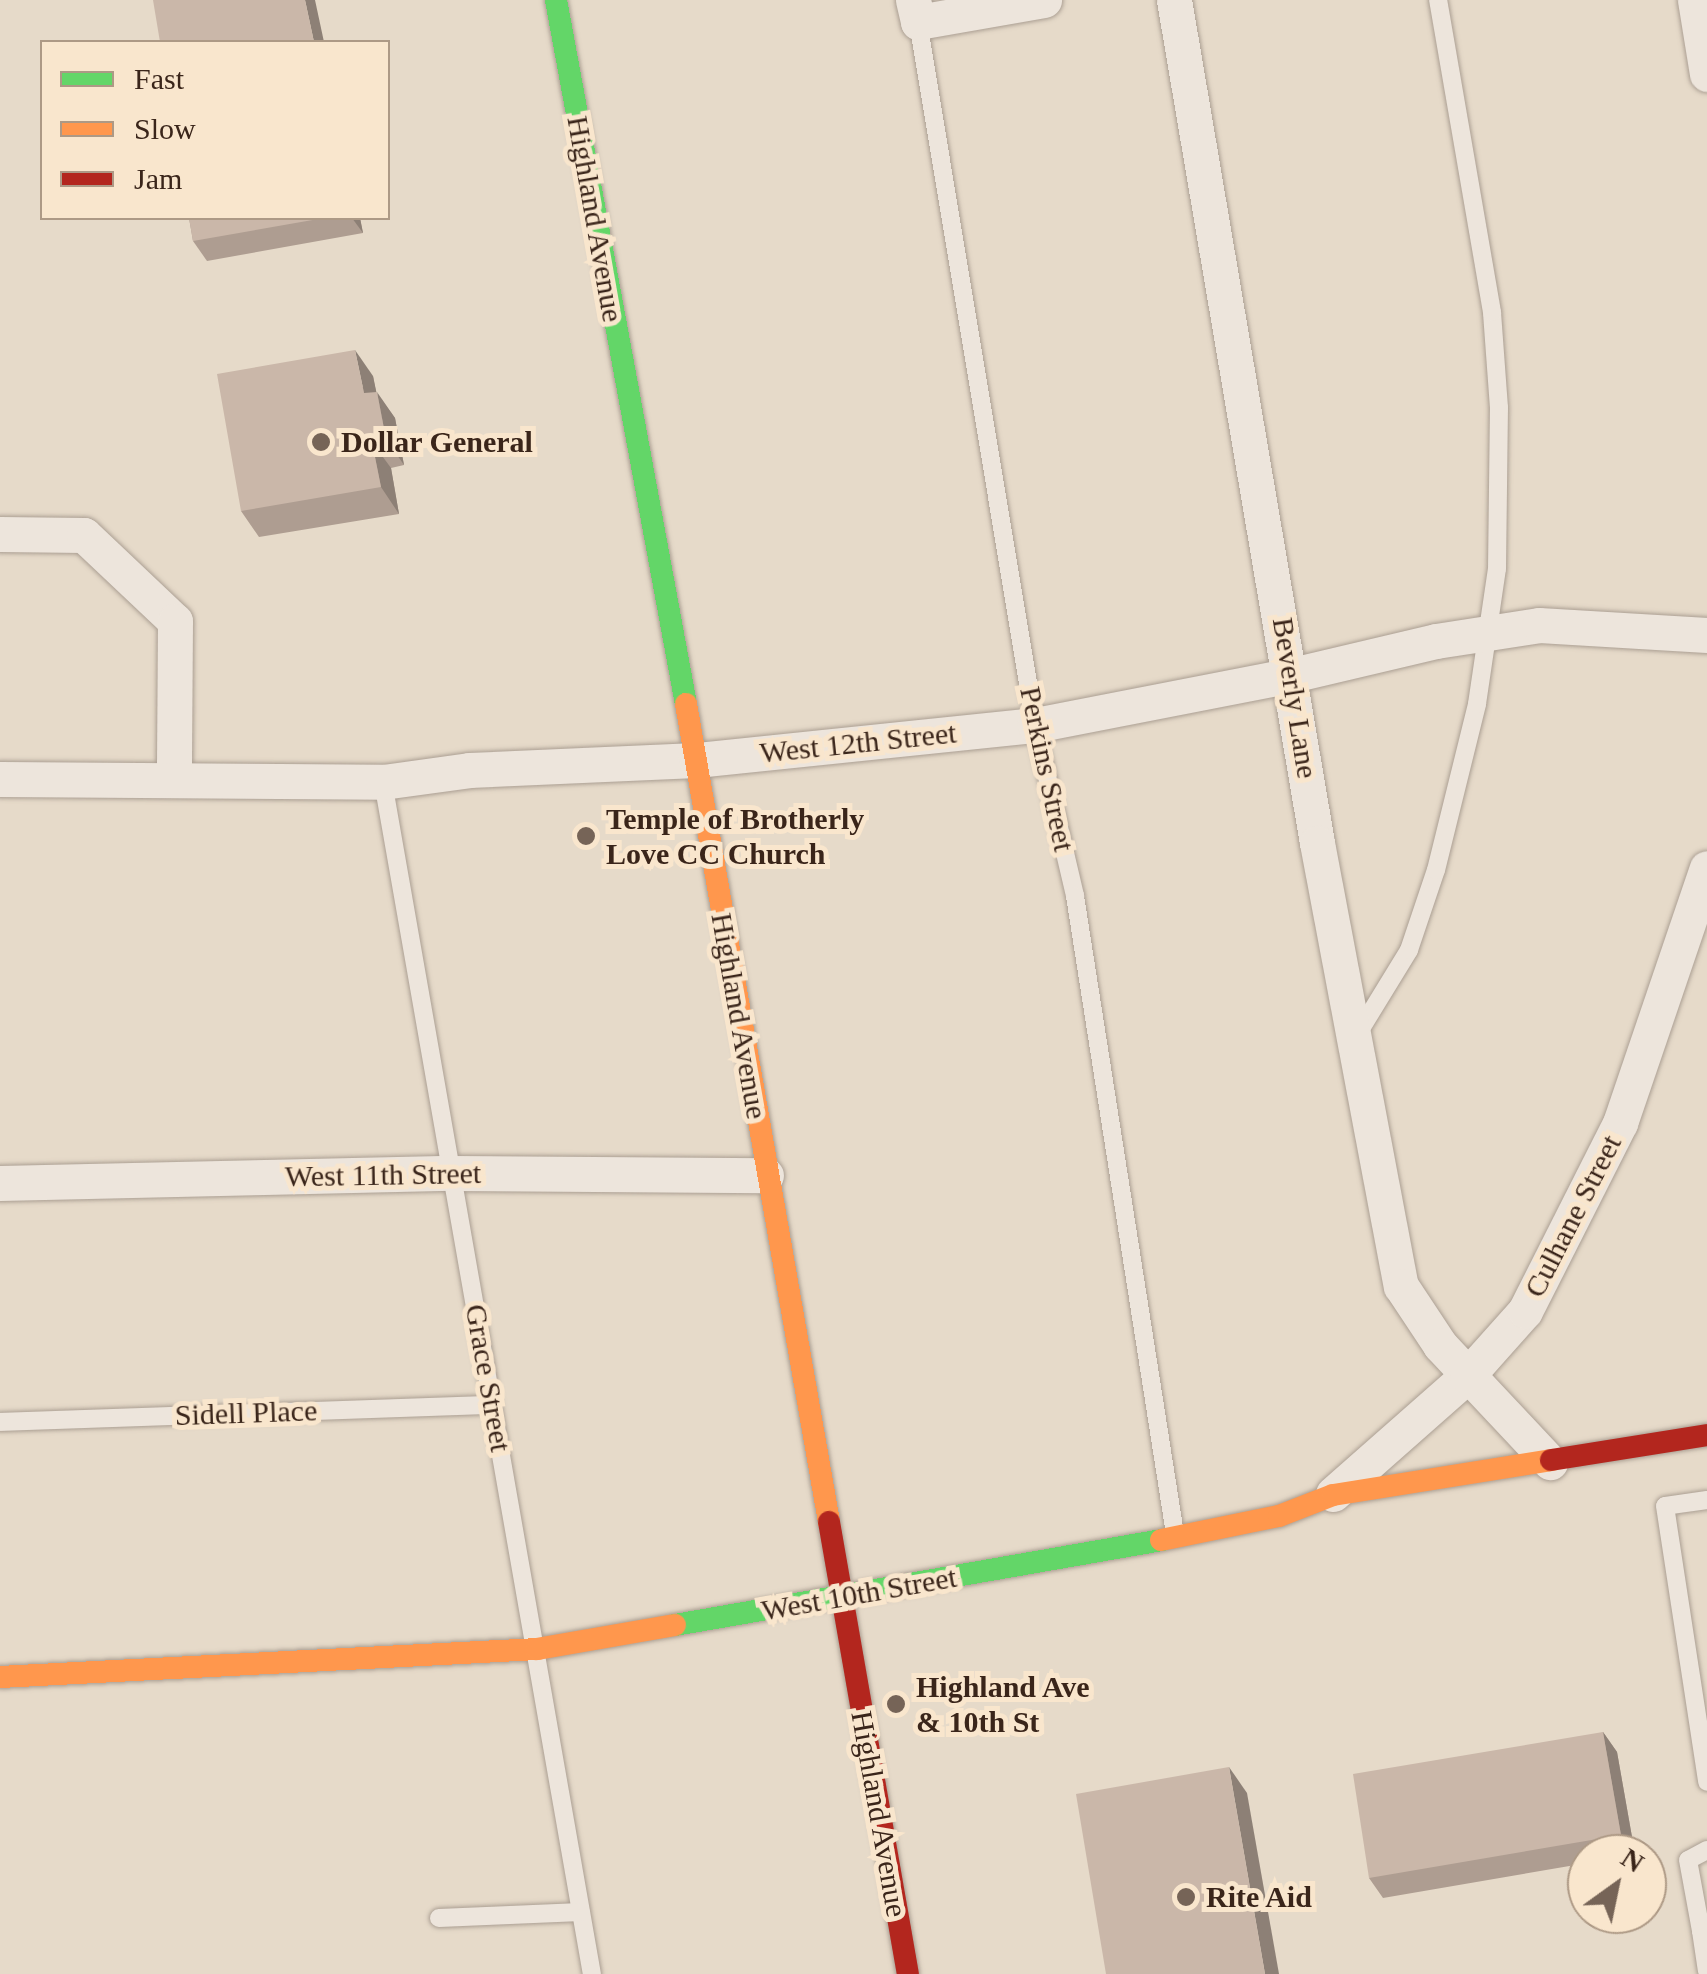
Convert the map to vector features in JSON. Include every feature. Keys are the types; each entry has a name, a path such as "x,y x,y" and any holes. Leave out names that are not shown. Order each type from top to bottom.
{"main road":[{"name":"Highland Avenue","path":"556,0 696,760 908,1974"},
{"name":"West 10th Street","path":"0,1677 536,1649 1175,1538 1279,1516 1332,1495 1707,1435"}],"street":[{"path":"916,11 1044,0"},
{"name":"Beverly Lane","path":"1174,0 1354,1039 1401,1286 1467,1376"},
{"path":"1698,0 1707,74"},
{"path":"0,534 84,535 175,621 174,780"},
{"name":"West 12th Street","path":"0,778 383,782 469,770 696,760 1035,724 1539,624 1707,635"},
{"name":"Culhane Street","path":"1332,1495 1467,1376 1525,1311 1620,1123 1707,868"},
{"name":"West 11th Street","path":"0,1183 452,1173 766,1175"},
{"path":"1467,1376 1550,1462"}],"lane":[{"path":"1354,1039 1409,950 1436,870 1478,704 1497,568 1499,408 1492,312 1438,0"},
{"name":"Perkins Street","path":"916,11 1035,724 1075,896 1175,1538"},
{"name":"Grace Street","path":"383,782 592,1974"},
{"name":"Sidell Place","path":"0,1422 492,1405"},
{"path":"1707,1500 1665,1506 1707,1782"},
{"path":"1707,1850 1688,1860 1704,1931 1707,1971"},
{"path":"439,1918 581,1912"}],"building":[{"path":"153,0 305,0 314,40 160,40"},
{"path":"189,220 313,220 193,241"},
{"name":"Dollar General","path":"355,350 364,393 377,392 386,439 372,442 381,487 241,511 217,374"},
{"path":"1603,1732 1621,1834 1567,1834 1567,1844 1369,1878 1353,1774"},
{"name":"Rite Aid","path":"1229,1767 1265,1974 1106,1974 1076,1794"}],"traffic: fast":[{"path":"556,0 686,704"},
{"path":"675,1625 1161,1540"}],"traffic: slow":[{"path":"686,704 829,1522"},
{"path":"1161,1540 1279,1516 1333,1495 1551,1460"},
{"path":"0,1677 537,1649 675,1625"}],"traffic: jam":[{"path":"1551,1460 1707,1435"},
{"path":"829,1522 908,1974"}],"place":[{"name":"Dollar General","path":"321,442"},
{"name":"Temple of Brotherly Love CC Church","path":"586,836"},
{"name":"Highland Ave & 10th St","path":"896,1704"},
{"name":"Rite Aid","path":"1186,1897"}]}
